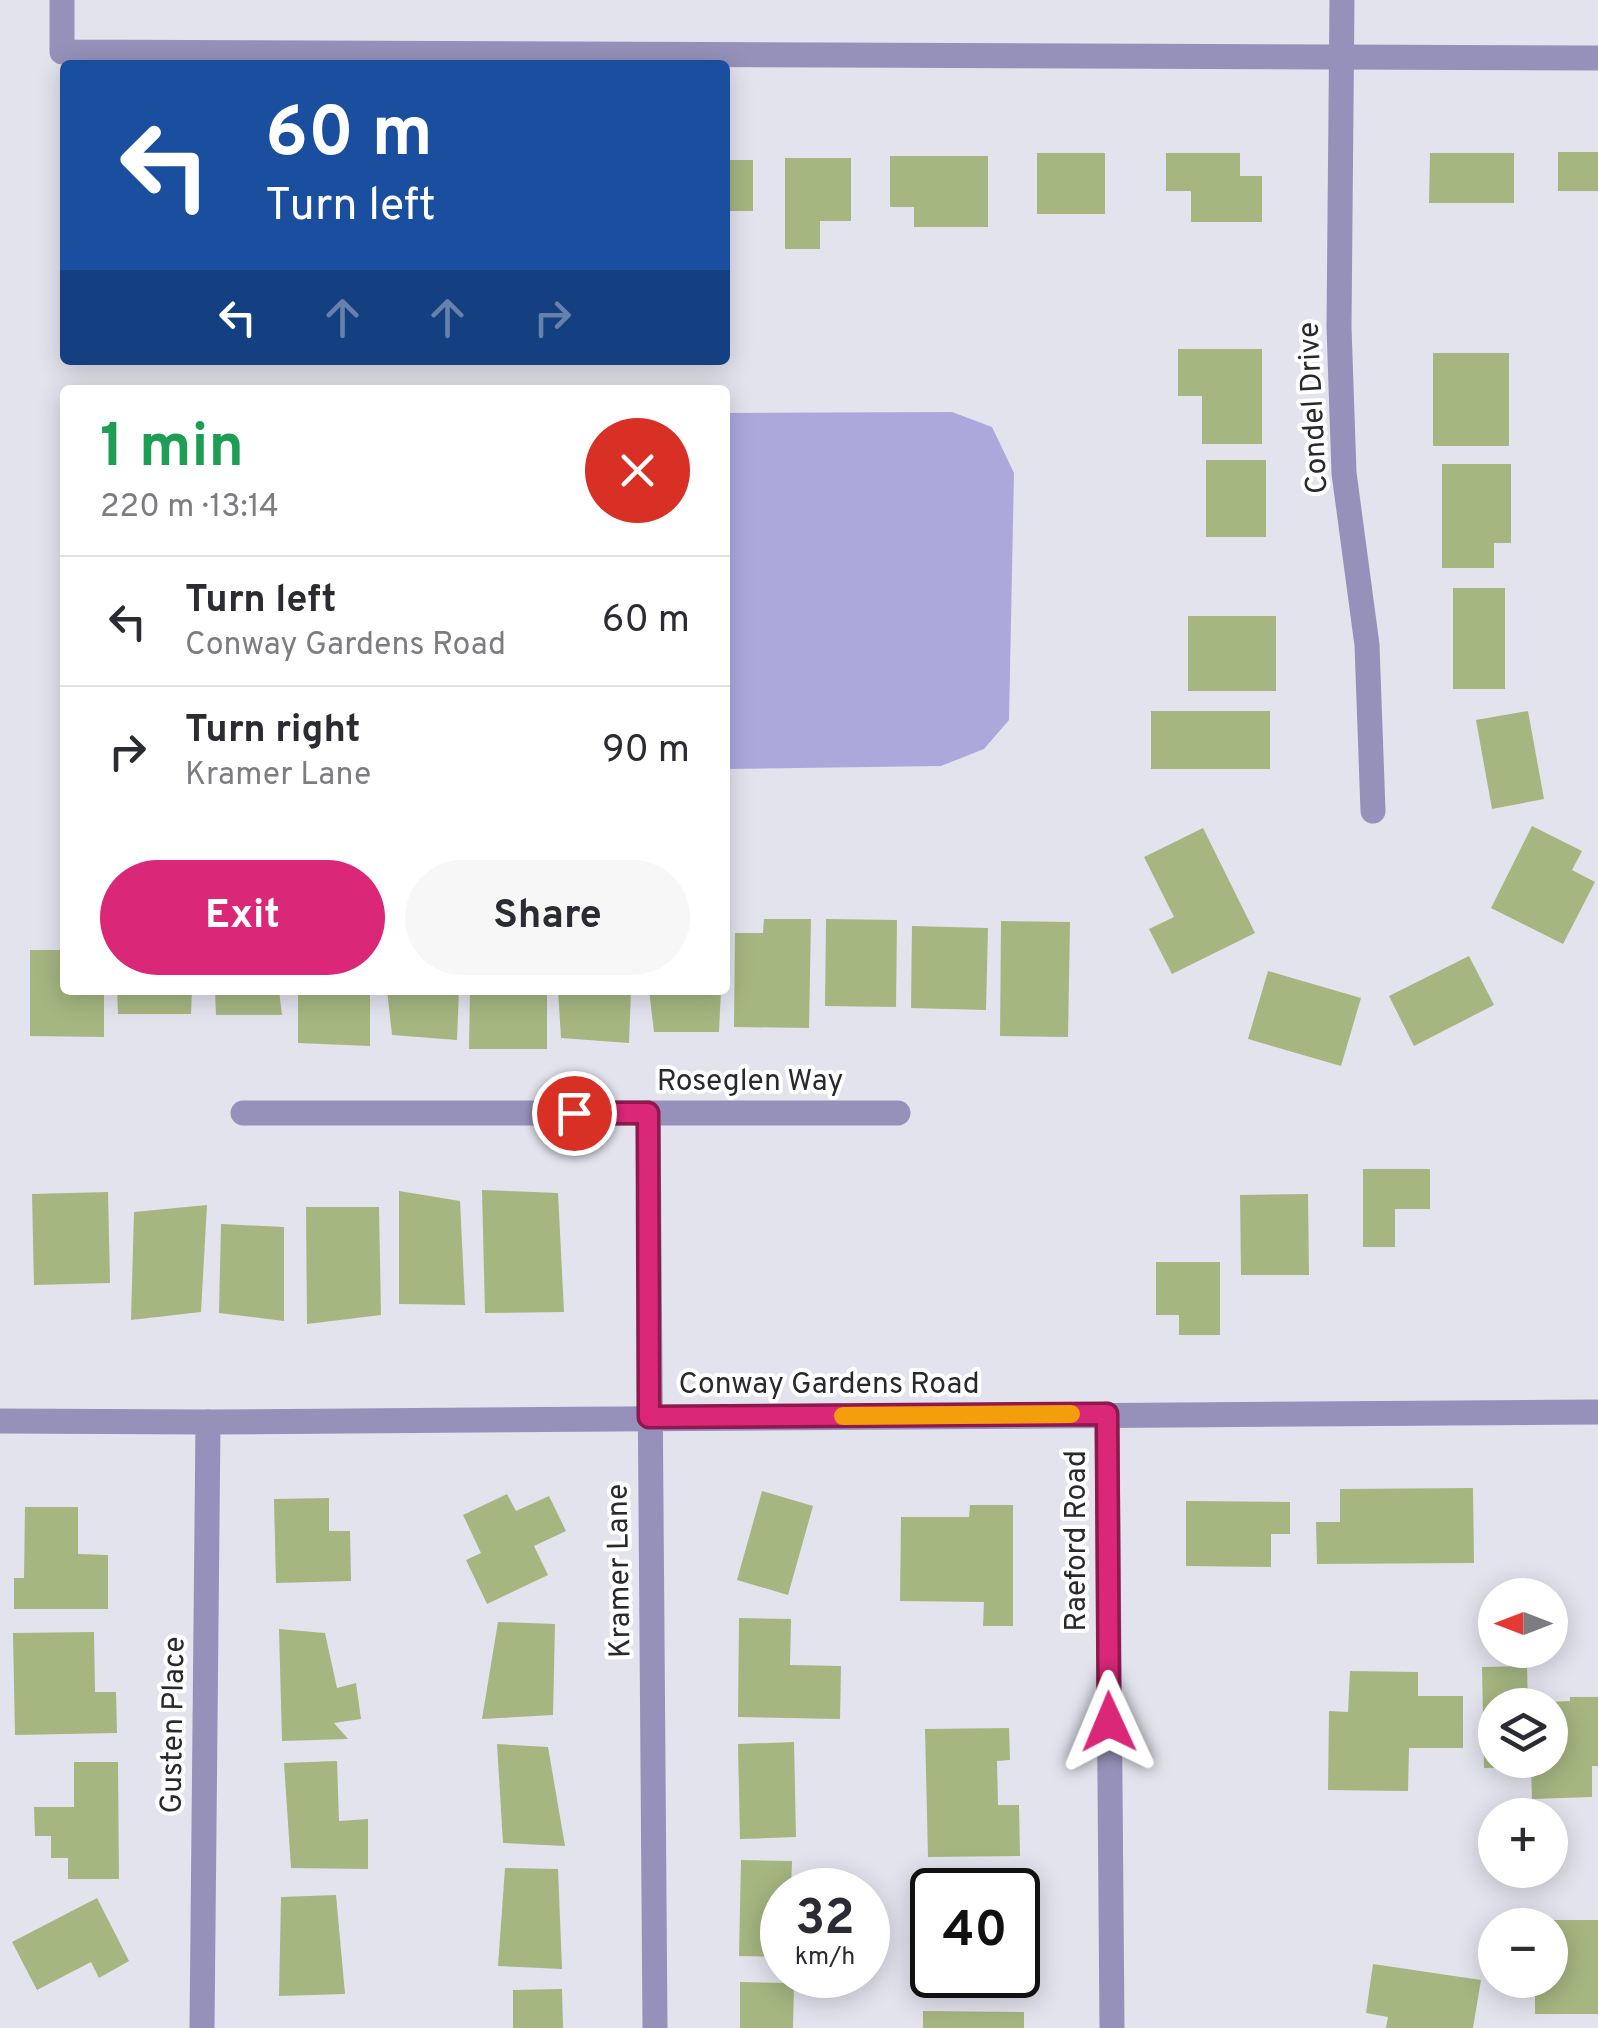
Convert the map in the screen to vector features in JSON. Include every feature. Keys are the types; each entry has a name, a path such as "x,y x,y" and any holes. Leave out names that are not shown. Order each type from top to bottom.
{"street":[{"path":"62,0 62,52 1598,58"},
{"name":"Condel Drive","path":"1342,0 1340,327 1344,474 1367,645 1373,811"},
{"name":"Roseglen Way","path":"243,1113 898,1113"},
{"name":"Kramer Lane","path":"648,1113 655,2028"},
{"name":"Conway Gardens Road","path":"0,1421 1598,1412"},
{"name":"Raeford Road","path":"1107,1414 1112,2028"},
{"name":"Gusten Place","path":"202,2028 208,1422"}],"shaded area":[{"path":"952,412 992,427 1014,473 1009,720 984,749 941,766 730,769 730,413"}],"building":[{"path":"1558,152 1598,152 1598,191 1558,191"},
{"path":"1037,153 1105,153 1105,214 1037,214"},
{"path":"1166,153 1240,153 1240,176 1262,176 1262,222 1191,222 1191,191 1166,191"},
{"path":"1430,153 1514,153 1514,203 1429,203"},
{"path":"890,156 988,156 988,227 914,227 914,207 890,207"},
{"path":"785,158 851,158 851,221 820,221 820,249 785,249"},
{"path":"730,160 753,160 753,211 730,211"},
{"path":"1178,349 1262,349 1262,444 1202,444 1202,396 1178,396"},
{"path":"1433,353 1509,353 1509,446 1433,446"},
{"path":"1206,460 1266,460 1266,537 1206,537"},
{"path":"1442,464 1511,464 1511,543 1494,543 1494,568 1442,568"},
{"path":"1453,588 1505,588 1505,689 1453,689"},
{"path":"1188,616 1276,616 1276,691 1188,691"},
{"path":"1151,711 1270,711 1270,769 1151,769"},
{"path":"1528,711 1544,799 1492,809 1476,720"},
{"path":"1532,826 1582,851 1572,870 1595,882 1563,944 1491,908"},
{"path":"1203,828 1255,933 1172,974 1149,929 1174,917 1144,857"},
{"path":"764,919 811,919 809,1028 734,1027 735,933 763,933"},
{"path":"826,919 897,920 896,1007 825,1006"},
{"path":"1001,921 1070,922 1068,1037 1000,1036"},
{"path":"912,926 988,928 986,1010 911,1008"},
{"path":"30,950 60,950 60,995 104,995 104,1037 30,1036"},
{"path":"1469,956 1494,1005 1414,1046 1389,996"},
{"path":"1268,971 1361,998 1341,1066 1248,1039"},
{"path":"117,995 192,995 191,1014 118,1014"},
{"path":"215,995 280,995 282,1015 216,1015"},
{"path":"298,995 370,995 370,1046 298,1043"},
{"path":"388,995 459,995 457,1040 392,1035"},
{"path":"470,995 547,995 547,1049 469,1049"},
{"path":"558,995 631,995 629,1043 561,1038"},
{"path":"650,995 721,995 719,1032 654,1032"},
{"path":"1363,1169 1430,1169 1430,1209 1395,1209 1395,1247 1363,1247"},
{"path":"482,1190 558,1193 564,1312 485,1313"},
{"path":"399,1191 460,1201 465,1305 399,1304"},
{"path":"108,1192 110,1283 34,1285 32,1194"},
{"path":"1308,1194 1309,1275 1241,1275 1240,1195"},
{"path":"207,1205 201,1312 131,1320 134,1212"},
{"path":"306,1207 379,1207 381,1315 307,1324"},
{"path":"221,1224 284,1227 284,1321 219,1313"},
{"path":"1156,1262 1220,1262 1220,1335 1179,1335 1179,1315 1156,1315"},
{"path":"1473,1488 1474,1563 1317,1564 1316,1522 1340,1522 1340,1489"},
{"path":"762,1491 813,1506 788,1595 737,1580"},
{"path":"507,1494 516,1511 549,1496 566,1531 534,1546 548,1575 487,1604 466,1560 481,1553 463,1515"},
{"path":"329,1498 329,1531 350,1531 351,1581 276,1583 274,1499"},
{"path":"1186,1501 1290,1502 1290,1534 1271,1534 1271,1567 1186,1566"},
{"path":"970,1505 1013,1505 1013,1626 983,1626 984,1602 900,1601 901,1517 969,1517"},
{"path":"25,1507 78,1507 78,1554 108,1555 108,1609 14,1609 14,1578 24,1578"},
{"path":"739,1618 791,1619 790,1665 841,1666 840,1719 738,1717"},
{"path":"498,1622 555,1624 553,1715 482,1719"},
{"path":"279,1629 325,1633 337,1688 356,1683 361,1719 334,1723 348,1739 282,1741"},
{"path":"94,1632 95,1692 116,1692 117,1733 15,1735 13,1633"},
{"path":"1482,1668 1527,1668 1528,1688 1482,1688"},
{"path":"1350,1671 1418,1672 1418,1696 1463,1696 1463,1748 1409,1748 1408,1791 1328,1790 1329,1711 1348,1712"},
{"path":"1570,1697 1598,1697 1598,1766 1592,1766 1592,1797 1532,1798 1531,1778 1568,1778"},
{"path":"1009,1728 1010,1760 997,1761 998,1805 1019,1805 1020,1856 928,1857 925,1729"},
{"path":"794,1742 796,1837 740,1839 738,1744"},
{"path":"497,1744 548,1747 565,1846 503,1843"},
{"path":"337,1761 339,1821 368,1819 368,1869 291,1868 284,1763"},
{"path":"74,1762 118,1762 119,1879 68,1879 68,1858 51,1858 51,1836 35,1836 34,1807 74,1807"},
{"path":"741,1860 792,1861 792,1868 760,1868 760,1956 739,1956"},
{"path":"505,1868 558,1869 562,1969 498,1966"},
{"path":"336,1895 345,1994 279,1996 281,1897"},
{"path":"97,1898 129,1961 99,1978 91,1962 37,1990 12,1942"},
{"path":"1568,1920 1598,1920 1598,2014 1535,2014 1535,1998 1568,1998"},
{"path":"1373,1964 1478,1980 1473,2028 1386,2028 1388,2017 1366,2013"},
{"path":"740,1982 760,1982 760,1998 794,1998 793,2028 740,2028"},
{"path":"562,1989 563,2028 513,2028 513,1990"},
{"path":"923,2011 1024,2012 1024,2028 923,2028"}],"slow traffic":[{"path":"843,1416 1071,1414"}],"route":[{"path":"574,1113 648,1113 649,1417 1107,1414 1109,1722"}]}
